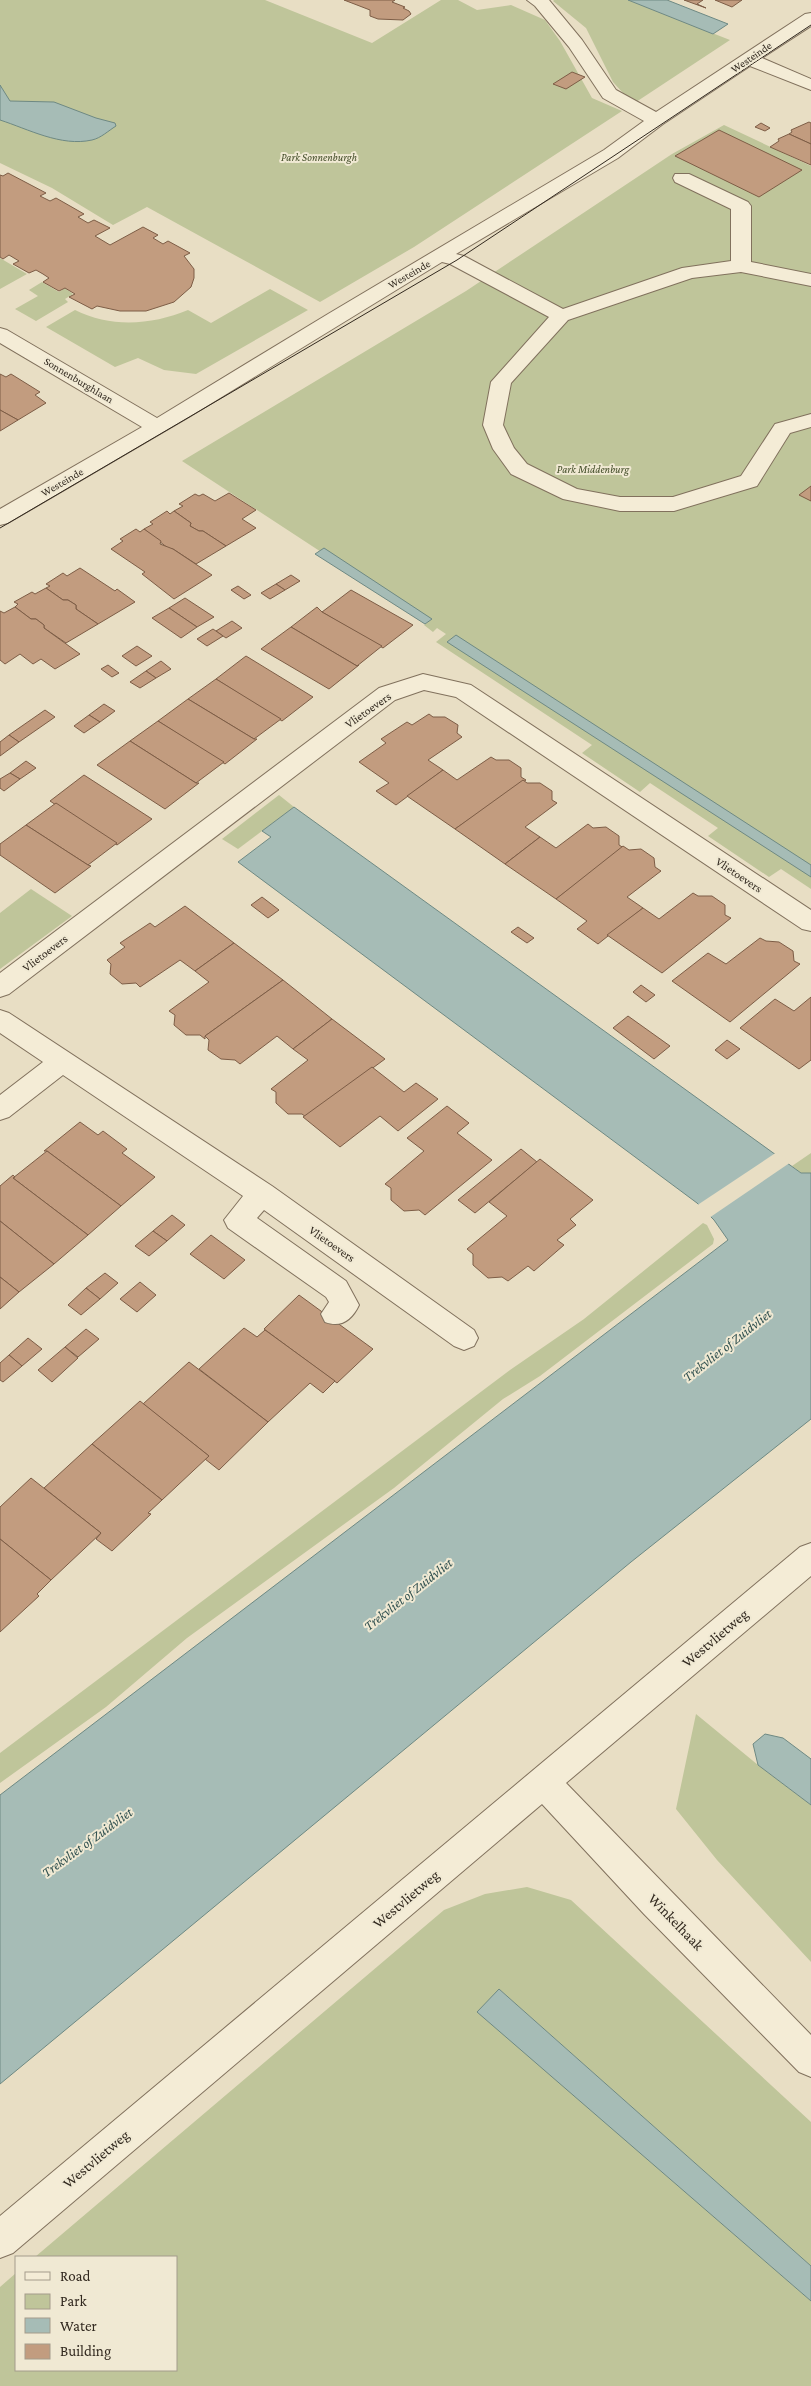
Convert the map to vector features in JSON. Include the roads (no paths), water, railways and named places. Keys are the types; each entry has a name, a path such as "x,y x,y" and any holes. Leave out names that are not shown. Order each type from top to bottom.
{"street":[{"path":"536,0 541,2 576,44 609,94 657,120"},
{"name":"Westeinde","path":"0,518 157,427 611,154 657,120 811,18"},
{"path":"748,59 811,85"},
{"path":"682,178 741,206 740,266"},
{"path":"440,256 457,260 561,316"},
{"path":"811,280 740,266 690,272 561,316 501,382 493,425 504,449 518,469 571,494 620,504 674,504 717,493 749,481 782,429 811,420"},
{"name":"Sonnenburghlaan","path":"0,334 157,427"},
{"name":"Vlietoevers","path":"0,987 387,694 423,682 463,691 811,922"},
{"name":"Vlietoevers","path":"0,1020 262,1194 464,1338"},
{"path":"0,1110 62,1061"},
{"path":"262,1194 238,1220 336,1289 345,1305 335,1314"},
{"name":"Westvlietweg","path":"0,2240 811,1557"},
{"name":"Winkelhaak","path":"544,1782 656,1902 811,2060"}],"water":[{"path":"628,0 667,0 728,24 713,34"},
{"path":"0,85 10,101 54,102 115,123 116,126 98,138 80,142 57,139 33,132 0,120"},
{"path":"324,548 432,619 425,624 315,554"},
{"path":"456,635 811,865 811,877 447,642"},
{"name":"Trekvliet of Zuidvliet","path":"294,807 801,1173 811,1173 811,1419 631,1562 0,2084 0,1795 728,1240 714,1220 697,1203 238,862 271,837 262,831"},
{"path":"765,1734 783,1738 811,1759 811,1805 758,1765 753,1744"},
{"path":"499,1989 811,2266 811,2301 477,2012"}],"tram line":[{"path":"0,528 457,260 811,25"}],"park label":[{"name":"Park Sonnenburgh","path":"319,157"},
{"name":"Park Middenburg","path":"593,469"}]}
